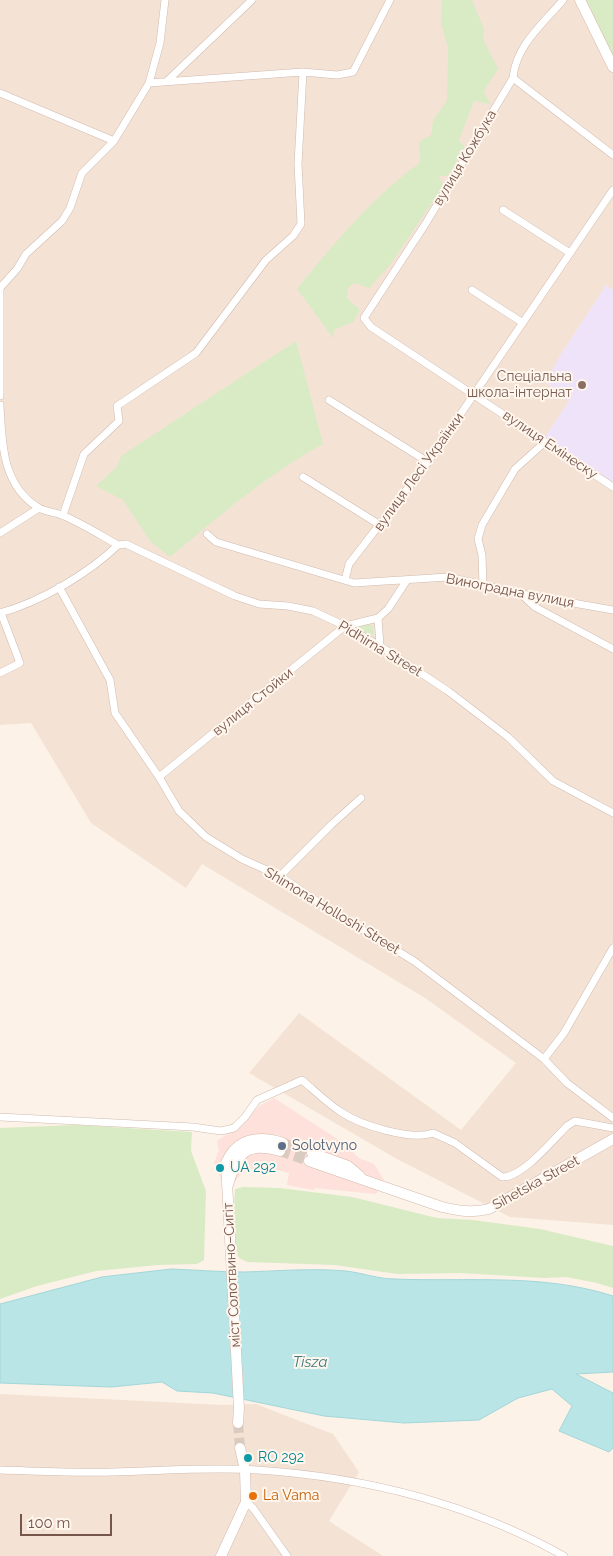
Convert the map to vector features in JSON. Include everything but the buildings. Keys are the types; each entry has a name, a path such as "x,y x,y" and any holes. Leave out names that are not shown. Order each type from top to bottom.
{"street":[{"path":"0,396 0,288 17,270 26,254 62,221 70,208 82,173 114,141 150,83 160,43 165,0"},
{"path":"167,82 252,0"},
{"path":"150,83 303,72 337,75 352,72 390,0"},
{"name":"вулиця Кожбука","path":"364,318 426,223 513,78 514,64 521,49 563,0"},
{"path":"580,0 613,67"},
{"path":"63,515 84,454 119,422 117,406 196,353 266,260 293,236 302,224 298,164 303,72"},
{"path":"513,78 613,155"},
{"path":"0,93 114,141"},
{"name":"вулиця Лесі Українки","path":"345,580 349,564 428,462 613,190"},
{"path":"504,210 570,253"},
{"path":"472,290 523,323"},
{"name":"вулиця Емінеску","path":"364,318 371,327 613,488"},
{"path":"329,400 428,462"},
{"path":"0,405 2,439 9,474 18,491 39,508 0,533"},
{"path":"483,585 482,555 478,539 482,525 515,469 545,442"},
{"path":"303,477 380,525"},
{"name":"Pidhirna Street","path":"39,508 63,515 118,544 126,544 235,596 259,604 288,606 313,611 345,626 380,646 448,691 508,737 553,780 613,813"},
{"name":"Виноградна вулиця","path":"207,534 216,542 354,583 373,584 448,577 522,594 613,610"},
{"path":"0,673 20,663 1,613 22,606 58,587 108,554 118,544"},
{"path":"345,626 378,618 388,609 407,580"},
{"name":"Shimona Holloshi Street","path":"58,587 110,680 114,713 159,777 179,811 206,836 242,859 280,876 327,908 414,961 544,1059 567,1083 613,1118"},
{"path":"522,594 535,607 613,649"},
{"path":"378,618 380,646"},
{"name":"вулиця Стойки","path":"159,777 345,626"},
{"path":"280,876 361,798"},
{"path":"544,1059 564,1033 613,948"},
{"path":"0,1117 184,1126 221,1131 234,1128 245,1117 257,1100 302,1080 343,1114 365,1123 411,1136 423,1137 433,1133 455,1142 502,1177 508,1178 519,1172 567,1126 575,1121 613,1128"},
{"name":"Sihetska Street","path":"311,1157 348,1166 369,1182 442,1207 462,1212 477,1212 496,1205 613,1138"},
{"name":"міст Солотвино–Сигіт","path":"241,1423 236,1360 228,1188 236,1162 245,1152 260,1146 281,1147"},
{"path":"221,1556 246,1502 243,1448"},
{"path":"0,1470 86,1472 245,1466 352,1481 430,1499 464,1510 564,1556"},
{"path":"246,1502 253,1508 287,1556"}],"shaded area":[{"path":"0,0 613,0 613,1225 510,1217 397,1159 249,1073 299,1013 461,1130 516,1063 425,998 202,864 186,888 91,823 31,723 0,725"},
{"name":"Спеціальна школа-інтернат","path":"606,285 613,290 613,482 545,437 569,401 552,391 554,388 546,383 558,359"},
{"name":"Solotvyno","path":"274,1098 342,1142 359,1158 374,1164 384,1180 376,1194 315,1188 314,1190 287,1185 289,1173 263,1166 243,1172 232,1185 224,1186 214,1163 219,1150 217,1141 245,1122 259,1106"},
{"path":"0,1394 224,1405 256,1404 333,1434 359,1472 329,1521 383,1556 0,1556"}],"green space":[{"path":"442,0 472,0 484,29 483,39 498,69 484,91 490,104 474,101 459,140 465,148 448,176 439,176 443,186 390,265 369,288 354,283 348,288 347,298 360,310 353,322 334,330 334,339 297,289 370,206 402,176 420,163 419,142 431,135 433,121 447,100 448,48 441,23"},
{"path":"582,0 613,0 613,66"},
{"path":"296,341 323,444 282,469 225,511 170,557 151,542 123,500 96,486 117,467 121,456"},
{"path":"358,625 372,625 374,635 371,636 357,629"},
{"path":"77,1125 192,1132 191,1151 206,1191 204,1260 197,1264 158,1265 96,1271 37,1286 0,1299 0,1128"},
{"path":"243,1187 279,1188 352,1197 437,1218 473,1220 540,1229 613,1246 613,1288 566,1277 544,1278 461,1273 397,1274 335,1265 247,1262 239,1258 235,1235 235,1189"}],"water":[{"name":"Tisza","path":"172,1269 244,1272 333,1270 389,1279 532,1281 586,1289 613,1296 613,1372 576,1374 613,1393 613,1448 609,1452 559,1431 572,1406 552,1389 518,1398 479,1420 404,1423 324,1416 213,1393 177,1391 162,1382 111,1387 0,1383 0,1304 102,1277"}],"tunnel":[{"path":"283,1143 312,1153"},
{"path":"280,1151 309,1161"},
{"path":"238,1423 240,1448"}],"place":[{"name":"Спеціальна школа-інтернат","path":"582,385"},
{"name":"Solotvyno","path":"282,1146"},
{"name":"UA 292","path":"220,1168"},
{"name":"RO 292","path":"248,1458"},
{"name":"La Vama","path":"253,1496"}]}
